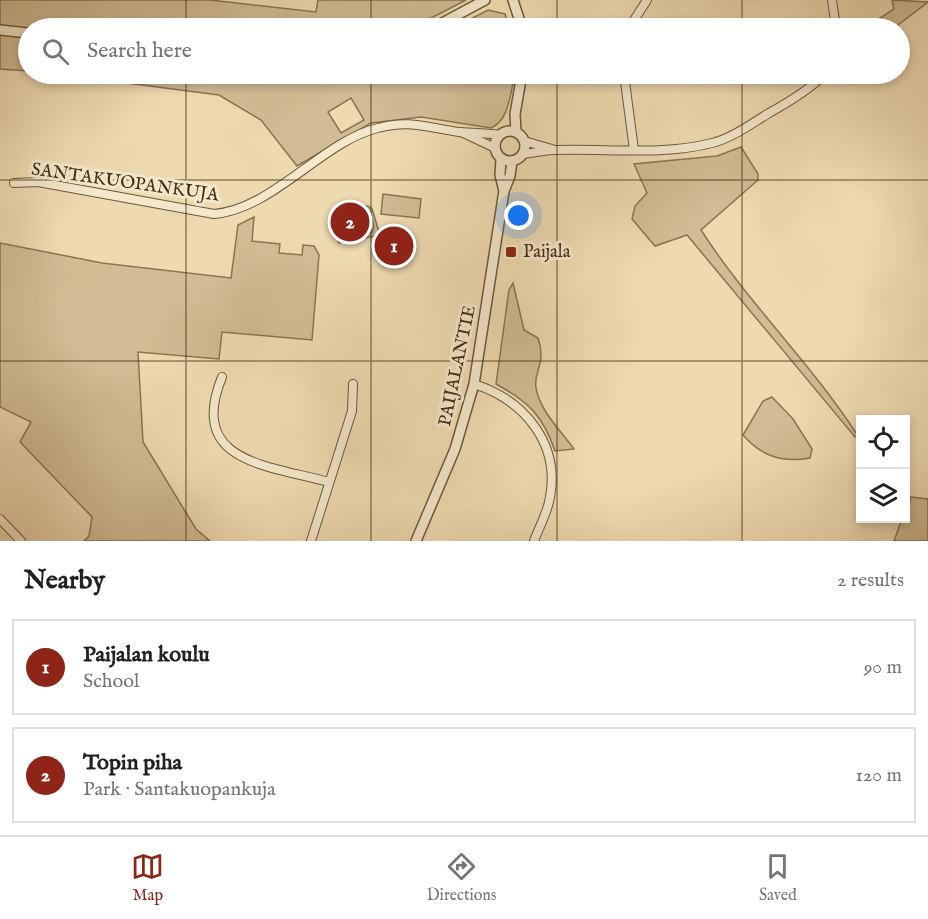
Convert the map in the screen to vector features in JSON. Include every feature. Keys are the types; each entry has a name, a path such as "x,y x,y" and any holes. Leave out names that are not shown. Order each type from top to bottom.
{"street":[{"path":"452,18 485,0"},
{"path":"513,0 519,18"},
{"path":"635,18 647,0"},
{"path":"831,0 834,18"},
{"path":"0,30 18,32"},
{"path":"520,84 515,114 507,133 495,148 501,159 512,161 523,154 554,150 689,147 720,140 793,99 812,84"},
{"path":"625,84 634,150"},
{"name":"SANTAKUOPANKUJA","path":"14,183 38,182 214,214 230,213 254,202 349,141 375,128 413,123 460,132 507,133"},
{"name":"SANTAKUOPANKUJA","path":"460,132 495,148"},
{"path":"507,133 554,150"},
{"path":"523,154 524,141"},
{"name":"PAIJALANTIE","path":"501,159 500,175 504,191"},
{"name":"PAIJALANTIE","path":"416,541 455,449 474,384 504,191 510,176 512,161"},
{"path":"222,377 214,397 212,418 215,434 226,447 243,458 329,482"},
{"path":"311,541 352,411 353,384"},
{"path":"474,384 513,402 529,416 542,438 552,469 552,484 550,499 534,541"},
{"path":"0,519 21,541"}],"shaded area":[{"path":"0,0 210,0 316,12 318,0 466,0 431,18 18,18 18,70 0,69"},
{"path":"892,0 928,2 907,18 880,18 894,9"},
{"path":"488,10 505,14 506,18 472,18"},
{"path":"134,84 513,84 506,112 502,119 491,128 421,117 371,123 297,166 261,120 219,95","holes":["351,98 364,120 341,133 328,112"]},
{"path":"741,147 758,174 758,180 701,230 739,283 840,409 856,433 856,437 687,235 655,246 632,219 635,206 647,193 634,164 717,156"},
{"path":"383,194 421,199 419,218 381,214"},
{"path":"368,206 372,209 380,235 339,243 334,233 331,213","holes":["360,212 367,213 373,224 372,232 350,237 339,234 337,217 340,232 362,228"]},
{"path":"254,217 252,241 280,244 279,253 302,255 303,245 314,246 319,255 312,340 222,332 219,359 138,352 143,442 196,529 210,541 84,541 89,536 92,517 20,442 31,422 0,407 0,243 102,263 231,278 238,225"},
{"path":"513,283 524,330 538,338 540,347 541,361 536,377 538,396 546,413 574,449 555,451 545,428 533,411 517,397 496,384 509,290"},
{"path":"772,397 793,419 812,449 810,458 790,459 773,456 757,448 743,435 763,401"},
{"path":"911,497 928,499 928,541 894,541 901,523 910,523"}],"place":[{"name":"Topin piha","path":"350,222"},
{"name":"Paijalan koulu","path":"394,246"},
{"name":"Paijala","path":"511,252"}]}
